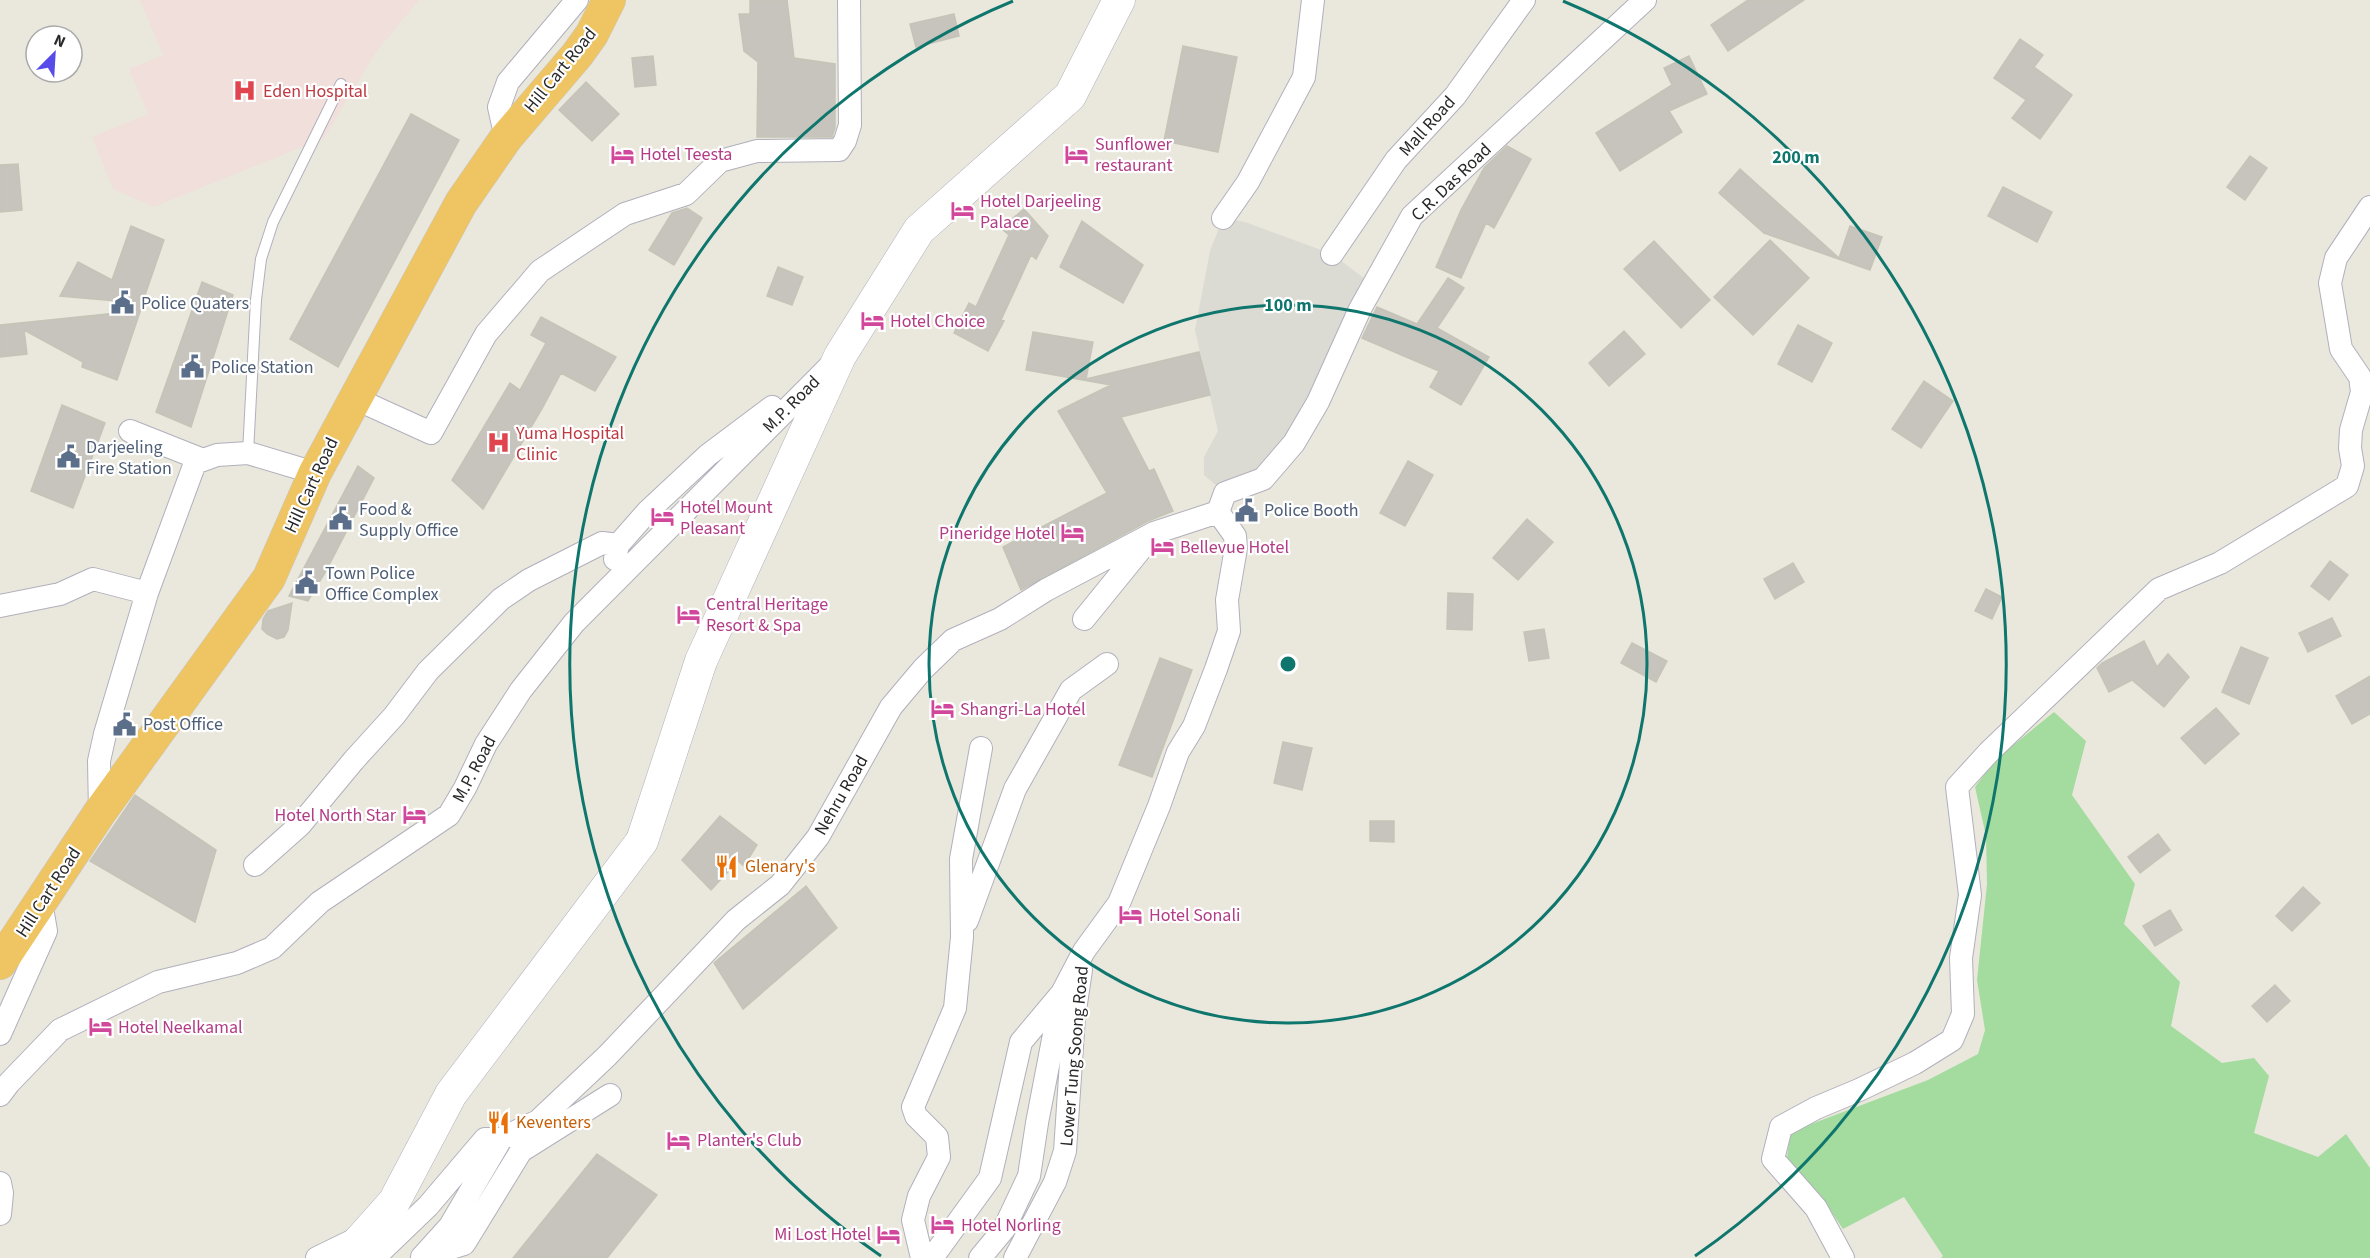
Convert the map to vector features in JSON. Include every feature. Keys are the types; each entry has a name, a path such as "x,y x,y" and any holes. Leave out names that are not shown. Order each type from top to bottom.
{"highway":[{"name":"Hill Cart Road","path":"0,963 100,812 269,578 315,473 461,203 506,138 577,55 592,34 609,0"}],"main road":[{"path":"344,1258 372,1244 451,1094 642,841 701,661 840,356 919,230 1070,96 1119,0"}],"street":[{"path":"506,138 499,107 508,82 578,0"},
{"path":"354,398 431,433 486,334 540,271 625,214 687,194 720,161 757,151 839,150 845,141 850,125 849,0"},
{"path":"1223,218 1248,182 1304,77 1313,0"},
{"name":"Mall Road","path":"1332,254 1396,160 1455,96 1524,0"},
{"name":"C.R. Das Road","path":"1218,512 1225,494 1245,484 1263,479 1294,443 1318,402 1360,309 1412,216 1645,0"},
{"path":"1843,1258 1816,1208 1773,1159 1781,1127 1816,1108 1915,1063 1952,1040 1963,1014 1961,958 1970,895 1957,787 1989,752 2159,589 2220,563 2347,486 2353,466 2350,448 2351,430 2362,392 2360,377 2341,349 2330,283 2336,258 2370,207"},
{"path":"593,604 615,558 618,545 648,511 708,454 840,356"},
{"name":"M.P. Road","path":"0,1095 60,1030 158,982 237,963 272,948 320,902 449,815 486,744 521,690 574,623 840,356"},
{"path":"130,431 203,460"},
{"path":"100,812 99,761 147,593 195,463 217,454 248,453 315,473"},
{"path":"932,1258 990,1178 1021,1042 1062,993 1084,951 1119,903 1159,806 1178,752 1194,726 1229,631 1227,600 1232,576 1235,536 1218,512"},
{"name":"Nehru Road","path":"317,1258 372,1244 428,1206 484,1139 501,1139 538,1121 607,1056 736,920 780,885 818,837 891,707 923,669 953,640 1000,619 1046,590 1154,533 1218,512"},
{"path":"1084,619 1154,533"},
{"path":"255,865 300,825 394,716 428,671 501,599 529,580 602,543 618,545"},
{"path":"0,606 60,594 93,579 147,593"},
{"path":"962,937 1015,789 1071,690 1107,664"},
{"path":"922,1258 913,1220 919,1196 939,1157 937,1137 916,1116 913,1107 955,1008 962,937 961,859 981,748"},
{"path":"0,1034 46,931 41,902"},
{"name":"Lower Tung Soong Road","path":"1015,1258 1055,1182 1065,1151 1074,1017 1084,951"},
{"path":"980,1258 1004,1229 1029,1176 1062,993"},
{"path":"421,1258 465,1244 521,1150 610,1095"},
{"path":"421,1258 450,1226 501,1139"},
{"path":"0,1183 2,1193 0,1214"}],"lane":[{"path":"248,453 256,300 261,259 273,222 341,84"}],"shaded area":[{"name":"Eden Hospital","path":"140,0 419,0 376,52 324,138 154,207 113,189 92,137 148,114 129,69 163,55"},
{"path":"1223,218 1245,222 1332,254 1365,279 1281,455 1225,493 1204,475 1204,457 1218,431 1195,330 1210,251"}],"green space":[{"path":"2054,712 2086,741 2072,795 2135,884 2124,924 2180,982 2171,1026 2222,1063 2254,1058 2269,1076 2254,1133 2318,1157 2346,1134 2370,1168 2370,1258 1941,1258 1943,1256 1904,1197 1843,1229 1820,1195 1787,1158 1790,1132 1928,1080 1978,1054 1985,1030 1977,980 1987,884 1986,836 1975,787 1996,759"}],"building":[{"path":"750,0 787,0 794,58 835,64 835,128 832,137 757,137 758,62 744,51 739,14 750,14"},
{"path":"1748,0 1804,0 1728,51 1711,25"},
{"path":"954,14 959,36 916,47 910,24"},
{"path":"2020,39 2043,55 2034,67 2072,95 2040,139 2012,118 2026,100 1994,78"},
{"path":"1183,46 1237,57 1218,152 1164,141"},
{"path":"653,56 656,85 635,87 632,58"},
{"path":"1689,56 1707,94 1669,111 1682,132 1620,171 1596,133 1672,85 1664,68"},
{"path":"586,82 619,114 592,141 559,110"},
{"path":"411,114 459,140 338,367 290,339"},
{"path":"1507,146 1531,159 1494,228 1486,223 1461,278 1436,267 1461,210 1484,168"},
{"path":"2250,156 2267,168 2245,200 2227,187"},
{"path":"18,164 22,210 0,212 0,165"},
{"path":"1740,169 1839,258 1850,226 1882,237 1870,270 1764,233 1719,193"},
{"path":"2003,187 2052,212 2037,242 1988,216"},
{"path":"687,208 702,218 674,265 649,250 672,213"},
{"path":"1024,209 1048,236 1036,259 1031,255 1001,320 1004,321 988,351 954,333 969,303 976,307 1009,235 1001,228"},
{"path":"1082,221 1143,265 1123,303 1060,267"},
{"path":"131,226 164,240 144,298 154,304 143,303 117,380 82,367 83,362 24,330 27,354 0,357 0,325 117,313 117,301 60,296 78,262 112,280"},
{"path":"1770,240 1809,278 1753,335 1714,297"},
{"path":"1654,241 1710,300 1681,328 1624,269"},
{"path":"778,267 803,277 792,305 767,296"},
{"path":"1448,278 1464,288 1437,328 1489,357 1461,405 1430,387 1439,371 1362,338 1377,307 1417,324"},
{"path":"202,282 233,295 191,427 156,412"},
{"path":"541,317 616,357 595,391 561,373 483,509 452,480 510,383 520,390 546,343 531,335"},
{"path":"1798,325 1832,343 1812,382 1778,364"},
{"path":"1624,331 1645,354 1609,386 1589,363"},
{"path":"1033,332 1093,342 1086,379 1199,352 1210,395 1121,417 1149,471 1154,469 1173,511 1148,521 1021,590 1003,547 1107,493 1058,411 1111,385 1026,370"},
{"path":"1924,381 1953,401 1921,448 1892,429"},
{"name":"Darjeeling Fire Station","path":"62,405 105,423 73,508 31,491"},
{"path":"1408,461 1433,475 1405,526 1380,513"},
{"name":"Food & Supply Office","path":"358,466 374,478 326,571 308,601 289,596"},
{"path":"1527,519 1553,542 1518,580 1493,558"},
{"path":"2330,561 2348,575 2329,600 2311,586"},
{"path":"1793,563 1804,582 1775,599 1764,579"},
{"path":"1986,589 2002,597 1992,619 1975,611"},
{"path":"1448,593 1473,594 1472,630 1447,629"},
{"path":"292,603 288,630 284,637 277,639 267,634 262,629 263,619 268,611"},
{"path":"2332,618 2341,636 2308,652 2299,633"},
{"path":"1544,629 1549,658 1529,661 1524,632"},
{"path":"2144,641 2157,667 2168,654 2189,677 2164,707 2132,680 2109,692 2097,668 2102,663"},
{"path":"1632,643 1667,661 1656,682 1621,663"},
{"path":"2241,647 2268,658 2249,704 2222,692"},
{"path":"1160,658 1192,670 1152,777 1119,765"},
{"path":"2370,676 2370,714 2352,724 2336,696"},
{"path":"2216,708 2239,734 2205,764 2181,738"},
{"path":"1283,742 1312,748 1302,790 1274,783"},
{"path":"135,795 216,850 195,922 90,861"},
{"path":"720,816 757,845 744,866 738,861 711,890 682,860"},
{"path":"1370,821 1394,821 1394,842 1370,841"},
{"path":"2158,834 2170,850 2140,873 2128,857"},
{"path":"806,886 837,928 743,1009 714,963"},
{"path":"2303,887 2320,903 2292,931 2276,916"},
{"path":"2170,910 2182,930 2155,946 2143,926"},
{"path":"2275,985 2290,1001 2267,1022 2252,1006"},
{"path":"597,1154 657,1195 607,1258 513,1258"}],"place":[{"name":"Eden Hospital","path":"245,91"},
{"name":"Hotel Teesta","path":"622,154"},
{"name":"Sunflower restaurant","path":"1077,154"},
{"name":"Hotel Darjeeling Palace","path":"962,211"},
{"name":"Police Quaters","path":"123,303"},
{"name":"Hotel Choice","path":"872,321"},
{"name":"Police Station","path":"193,367"},
{"name":"Yuma Hospital Clinic","path":"498,443"},
{"name":"Darjeeling Fire Station","path":"68,457"},
{"name":"Police Booth","path":"1246,510"},
{"name":"Hotel Mount Pleasant","path":"662,517"},
{"name":"Food & Supply Office","path":"341,519"},
{"name":"Pineridge Hotel","path":"1073,533"},
{"name":"Bellevue Hotel","path":"1162,547"},
{"name":"Town Police Office Complex","path":"307,583"},
{"name":"Central Heritage Resort & Spa","path":"688,614"},
{"name":"Shangri-La Hotel","path":"942,709"},
{"name":"Post Office","path":"125,724"},
{"name":"Hotel North Star","path":"414,815"},
{"name":"Glenary's","path":"727,866"},
{"name":"Hotel Sonali","path":"1131,915"},
{"name":"Hotel Neelkamal","path":"100,1027"},
{"name":"Keventers","path":"498,1122"},
{"name":"Planter's Club","path":"679,1140"},
{"name":"Hotel Norling","path":"943,1225"},
{"name":"Mi Lost Hotel","path":"889,1234"}]}
